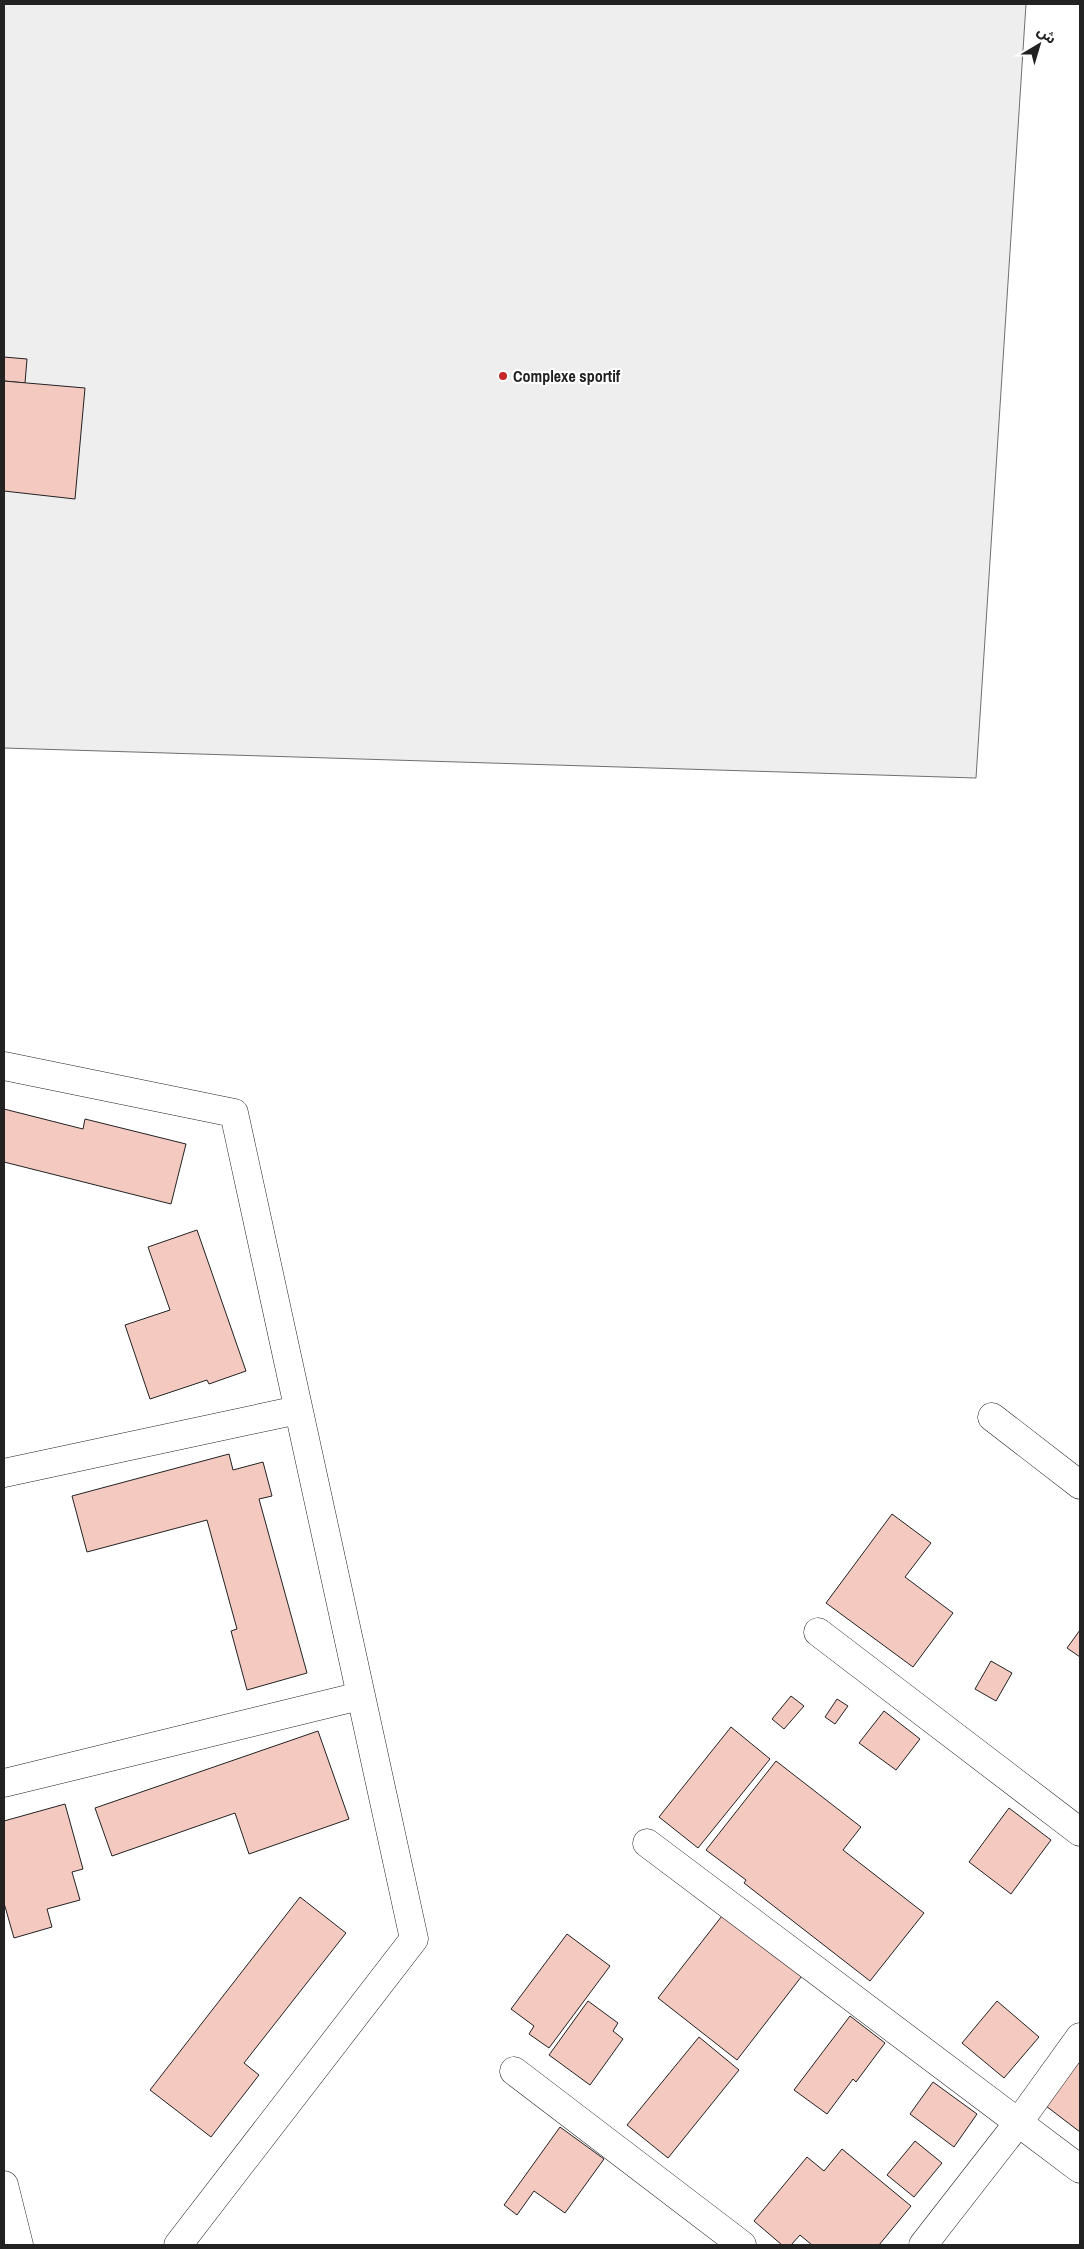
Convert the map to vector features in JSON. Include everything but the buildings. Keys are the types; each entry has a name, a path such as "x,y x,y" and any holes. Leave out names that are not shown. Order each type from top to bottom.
{"street":[{"path":"4,1066 234,1113 414,1939 178,2245"},
{"path":"4,1473 298,1410"},
{"path":"992,1417 1080,1485"},
{"path":"818,1632 1080,1832"},
{"path":"4,1783 360,1696"},
{"path":"647,1843 1080,2169"},
{"path":"923,2245 1018,2123 1080,2037"},
{"path":"514,2071 742,2245"},
{"path":"4,2185 19,2245"}],"shaded area":[{"name":"Complexe sportif","path":"4,4 1026,4 976,778 4,748"}],"place":[{"name":"Complexe sportif","path":"503,376"}]}
